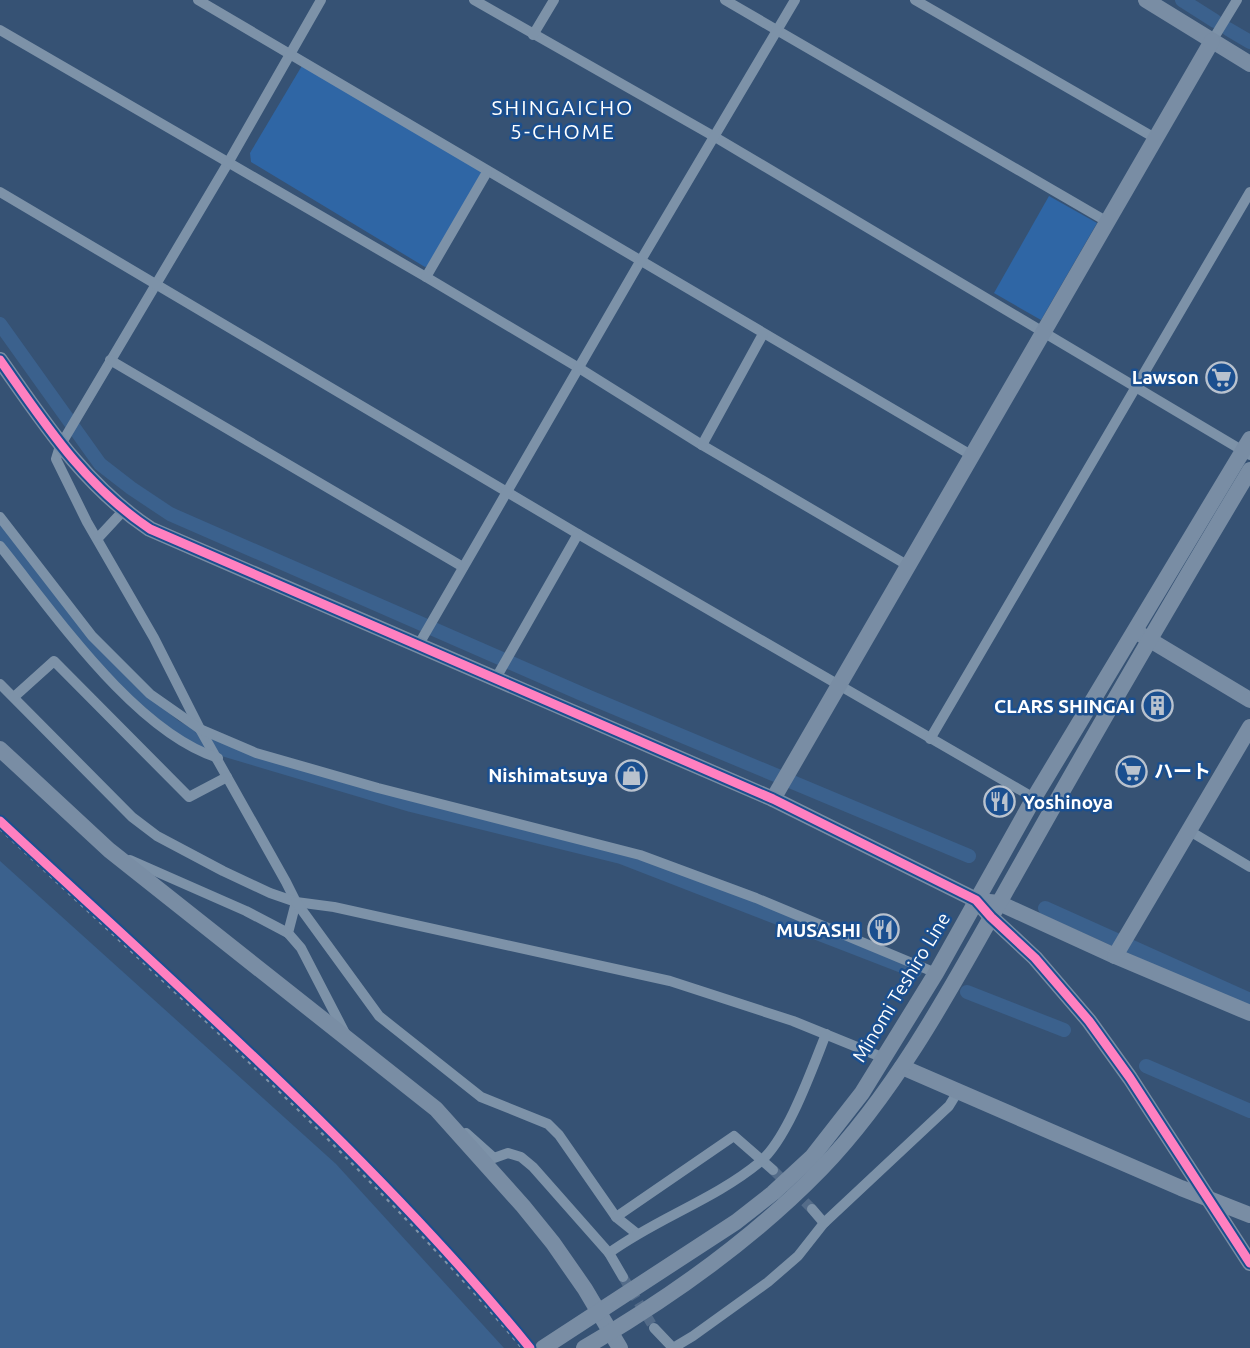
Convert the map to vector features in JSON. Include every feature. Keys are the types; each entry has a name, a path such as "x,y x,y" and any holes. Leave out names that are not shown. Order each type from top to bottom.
{"street":[{"path":"198,0 971,455"},
{"path":"321,0 60,446 56,459 87,522 154,638 201,732 296,902 379,1016 481,1097 548,1124 559,1135 616,1217 636,1233"},
{"path":"474,0 715,137 1136,387 1248,449"},
{"path":"533,35 554,0"},
{"path":"725,0 1106,221"},
{"path":"419,644 795,0"},
{"path":"915,0 1155,138"},
{"path":"1146,0 1250,64"},
{"path":"773,799 1106,221 1237,0"},
{"path":"0,30 426,277 702,445 907,565"},
{"path":"426,277 487,172"},
{"path":"0,192 578,534 1034,798"},
{"path":"930,739 1250,192"},
{"path":"702,445 763,334"},
{"path":"0,360 60,446 92,483 123,511 150,529 773,799 995,910 1115,956 1250,1013"},
{"path":"110,360 463,567"},
{"name":"Minomi Teshiro Line","path":"585,1347 615,1341 745,1238 782,1207 822,1167 874,1105 902,1067 995,910 1142,635 1248,449"},
{"name":"Minomi Teshiro Line","path":"544,1348 736,1222 773,1193 811,1157 862,1093 936,973 1034,798 1250,470"},
{"path":"98,538 123,511"},
{"path":"0,517 92,636 149,694 201,732 256,752 378,788 640,855 768,903 936,973"},
{"path":"496,678 578,534"},
{"path":"0,546 81,647 124,695 173,734 201,752 216,755"},
{"path":"1142,635 1250,700"},
{"path":"14,697 54,662 189,797 227,777"},
{"path":"0,684 132,817 158,835 223,871 296,902 359,913 670,982 793,1021 884,1058"},
{"path":"1115,956 1250,727"},
{"path":"0,749 109,850 494,1158 508,1153 521,1157 533,1167 609,1253 623,1277"},
{"path":"1188,830 1250,867"},
{"path":"109,850 148,870 246,911 288,933 301,947 349,1040"},
{"path":"288,933 296,902"},
{"path":"995,910 1089,1021 1130,1077 1250,1263"},
{"path":"609,1253 636,1233 706,1199 762,1161 786,1126 826,1034"},
{"path":"902,1067 957,1093 1250,1215"},
{"path":"654,1328 673,1348 768,1282 798,1256 824,1223 948,1106 957,1093"},
{"path":"436,1109 523,1206 553,1244 585,1289 615,1341"},
{"path":"616,1217 734,1136 773,1170"},
{"path":"812,1209 824,1223"},
{"path":"693,1336 699,1348"}],"path":[{"path":"0,821 330,1131 438,1242 530,1348"},
{"path":"0,829 328,1137 427,1240 522,1348"}],"shaded area":[{"path":"303,64 485,171 431,265 425,267 251,162 250,153"},
{"path":"1049,196 1097,223 1041,320 994,293"},
{"path":"0,861 336,1164 504,1348 0,1348"}],"waterway":[{"path":"1182,0 1215,21"},
{"path":"1228,29 1250,42"},
{"path":"0,324 100,464 170,514 589,697 969,856"},
{"path":"0,532 46,593 127,688 175,727 209,745 411,805 621,857 915,971"},
{"path":"1045,908 1250,1000"},
{"path":"967,992 1064,1030"},
{"path":"1146,1066 1250,1111"}],"tunnel":[{"path":"773,1170 812,1209"},
{"path":"623,1277 654,1328"}],"cycle path":[{"path":"0,360 50,430 85,473 126,512 150,529 773,799 976,900 1035,958 1089,1021 1130,1078 1250,1263"},
{"path":"0,821 341,1141 406,1208 530,1348"}],"place":[{"name":"Lawson","path":"1222,377"},
{"name":"CLARS SHINGAI","path":"1158,706"},
{"name":"ハート","path":"1131,771"},
{"name":"Nishimatsuya","path":"631,775"},
{"name":"Yoshinoya","path":"1000,802"},
{"name":"MUSASHI","path":"884,930"}],"district":[{"name":"SHINGAICHO 5-CHOME","path":"563,120"}]}
